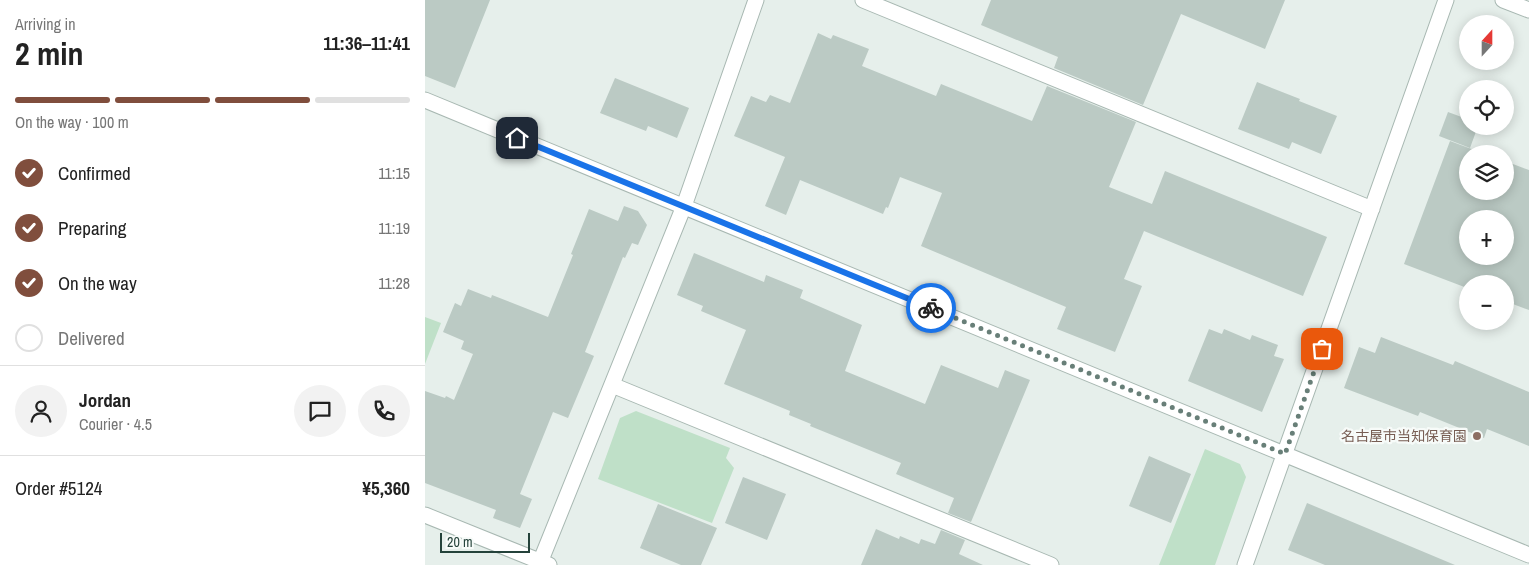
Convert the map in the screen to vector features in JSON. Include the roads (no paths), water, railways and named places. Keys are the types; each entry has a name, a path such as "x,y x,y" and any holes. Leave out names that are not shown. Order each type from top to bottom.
{"street":[{"path":"425,515 543,564 612,384 684,206 756,0"},
{"path":"863,0 1372,209"},
{"path":"1245,565 1446,0"},
{"path":"1503,0 1529,10"},
{"path":"425,100 1529,555"},
{"path":"612,384 1051,565"}],"place":[{"name":"名古屋市当知保育園","path":"1477,436"}]}
